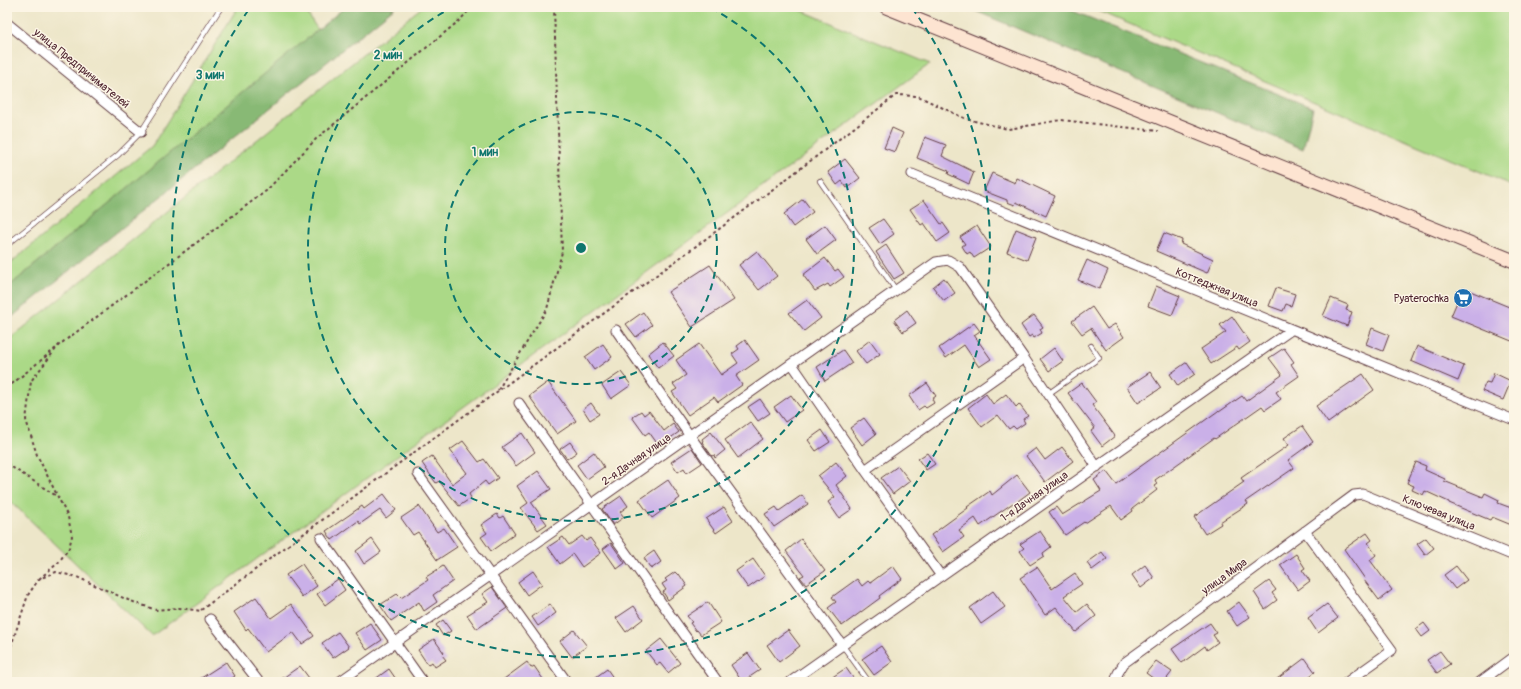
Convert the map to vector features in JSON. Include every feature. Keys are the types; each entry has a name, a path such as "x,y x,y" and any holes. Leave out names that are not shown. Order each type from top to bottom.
{"main road":[{"path":"886,7 1514,260"}],"street":[{"name":"улица Предпринимателей","path":"7,23 141,132"},
{"name":"Коттеджная улица","path":"912,174 1290,330 1514,420"},
{"name":"2-я Дачная улица","path":"339,682 936,262 948,260 960,267 1024,358"},
{"path":"616,330 690,436 843,646"},
{"name":"1-я Дачная улица","path":"791,682 1290,330"},
{"path":"864,470 1024,358 1097,467"},
{"path":"792,364 864,470 941,576"},
{"path":"519,404 718,682"},
{"path":"418,474 567,682"},
{"name":"Ключевая улица","path":"1354,495 1363,494 1514,556"},
{"name":"улица Мира","path":"1115,682 1124,663 1354,495"},
{"path":"1305,531 1392,650 1348,682"},
{"path":"321,538 422,682"},
{"path":"210,619 259,682"},
{"path":"1480,682 1514,657"}],"lane":[{"path":"7,245 118,155 141,132 221,7"},
{"path":"820,181 896,290"},
{"path":"1048,394 1099,358 1091,346"},
{"path":"843,646 869,682"}],"path":[{"path":"7,388 60,345 266,191 316,140 460,20 472,7"},
{"path":"498,391 547,309 562,252 554,7"},
{"path":"201,610 642,287 896,95 918,96 966,119 1008,129 1061,120 1158,131"},
{"path":"7,658 28,595 39,579 58,563 69,548 72,536 68,517 56,496 37,455 26,420 31,381 60,345"},
{"path":"7,464 56,496"},
{"path":"39,579 56,572 77,577 128,600 156,610 179,608 201,610 210,619"}],"green space":[{"path":"238,7 303,7 318,30 7,288 7,266 152,146"},
{"path":"345,7 395,7 7,321 7,288"},
{"path":"422,7 793,7 930,64 152,636 7,498 7,341"},
{"path":"966,7 1063,7 1313,108 1303,149"},
{"path":"1089,7 1514,7 1514,186"}],"building":[{"path":"892,128 903,133 895,152 884,148"},
{"path":"925,137 946,145 942,156 974,172 969,184 948,174 949,171 917,158"},
{"path":"845,159 860,178 847,188 842,181 837,185 828,172"},
{"path":"992,173 1015,183 1017,178 1055,196 1046,216 1016,202 1015,205 1007,202 1007,200 984,191"},
{"path":"803,199 813,212 793,227 784,214"},
{"path":"924,200 941,224 943,223 950,233 937,242 924,223 921,225 910,209"},
{"path":"883,219 894,234 880,244 869,228"},
{"path":"825,225 836,240 817,254 806,239"},
{"path":"977,226 991,247 974,258 970,252 967,254 962,246 965,244 960,237"},
{"path":"1016,229 1036,237 1027,260 1007,252"},
{"path":"1164,233 1182,240 1181,244 1213,259 1207,273 1156,251"},
{"path":"886,245 904,273 894,279 876,252"},
{"path":"757,251 777,276 759,290 739,265"},
{"path":"825,258 835,271 838,269 844,277 830,287 828,284 815,291 803,275"},
{"path":"1087,260 1108,270 1099,289 1078,280"},
{"path":"710,265 734,300 692,327 668,292"},
{"path":"944,278 955,293 944,301 933,287"},
{"path":"1156,286 1180,296 1172,315 1148,306"},
{"path":"1276,288 1295,294 1291,306 1286,304 1283,311 1269,306"},
{"path":"1463,288 1514,309 1514,342 1451,316"},
{"path":"1331,298 1348,305 1346,310 1352,312 1347,326 1323,316"},
{"path":"807,300 821,318 804,331 789,313"},
{"path":"1092,307 1107,329 1115,324 1124,337 1106,350 1091,328 1082,334 1072,321"},
{"path":"907,310 916,323 903,332 894,320"},
{"path":"643,312 652,325 636,337 626,324"},
{"path":"1034,315 1043,327 1040,329 1042,333 1034,338 1032,335 1029,337 1021,325"},
{"path":"1232,316 1250,342 1239,350 1237,347 1211,364 1201,349 1226,332 1220,325"},
{"path":"974,323 980,331 974,335 991,359 979,367 964,345 946,358 939,348"},
{"path":"1372,328 1389,335 1383,351 1366,344"},
{"path":"745,340 759,360 736,376 742,385 718,402 714,397 688,415 672,392 677,389 673,384 686,375 676,360 699,344 721,375 738,363 732,354 739,349 737,346"},
{"path":"870,340 880,354 866,364 856,351"},
{"path":"663,342 674,356 658,368 648,354"},
{"path":"603,344 612,357 594,370 585,357"},
{"path":"1417,346 1464,366 1458,381 1411,361"},
{"path":"1054,348 1063,361 1049,371 1040,359"},
{"path":"1284,348 1294,362 1291,364 1299,376 1276,392 1281,399 1265,410 1262,406 1155,480 1157,484 1154,486 1157,490 1132,509 1133,511 1121,520 1111,506 1065,535 1049,512 1056,507 1062,515 1101,491 1094,480 1106,471 1116,484 1218,411 1219,412 1242,396 1246,401 1282,375 1269,358"},
{"path":"843,350 852,363 825,381 817,367"},
{"path":"1187,362 1195,374 1178,386 1170,374"},
{"path":"621,372 631,385 611,399 602,385"},
{"path":"1150,372 1161,388 1138,403 1127,387"},
{"path":"1494,373 1511,381 1503,400 1482,391 1486,382 1490,383"},
{"path":"1363,374 1374,390 1328,423 1316,406"},
{"path":"548,382 576,421 557,434 529,396"},
{"path":"927,383 936,396 932,399 934,403 926,408 924,406 918,410 909,396"},
{"path":"1082,383 1096,402 1092,405 1115,436 1102,446 1091,431 1095,428 1068,393"},
{"path":"986,394 993,404 1006,394 1016,407 1019,404 1028,416 1023,419 1025,423 1016,429 1013,426 1009,429 998,415 982,427 968,408"},
{"path":"791,395 802,410 785,422 774,407"},
{"path":"760,399 770,413 758,421 748,407"},
{"path":"591,403 599,414 590,420 583,409"},
{"path":"641,411 644,415 649,411 664,431 673,424 679,432 659,446 649,432 645,435 632,417"},
{"path":"864,418 876,434 862,445 850,428"},
{"path":"750,422 763,439 738,458 725,440"},
{"path":"1302,426 1313,442 1288,460 1294,468 1246,501 1248,504 1220,522 1221,524 1205,534 1194,517 1244,482 1241,478 1289,445 1284,438"},
{"path":"822,430 830,442 816,451 808,440"},
{"path":"711,432 725,450 715,458 702,442 702,439"},
{"path":"522,433 535,452 516,466 502,447"},
{"path":"463,441 479,462 484,459 498,478 488,485 485,481 469,494 471,498 459,506 439,481 436,483 422,463 432,456 452,484 467,473 450,450"},
{"path":"570,442 577,452 567,459 560,449"},
{"path":"1062,447 1073,461 1045,482 1026,456 1036,448 1045,460"},
{"path":"692,448 702,463 687,473 684,468 678,472 671,462"},
{"path":"594,452 604,467 587,479 577,465"},
{"path":"927,453 935,464 926,470 918,459"},
{"path":"836,462 847,476 836,485 852,509 839,518 828,502 835,497 818,476"},
{"path":"1416,462 1426,466 1425,470 1445,479 1444,481 1483,497 1485,493 1499,500 1498,503 1514,509 1514,526 1492,517 1490,520 1425,491 1423,495 1412,490 1414,486 1407,483"},
{"path":"898,466 910,481 893,494 881,478"},
{"path":"538,471 551,489 531,502 547,524 538,530 521,508 528,503 517,486"},
{"path":"1017,475 1030,492 980,526 975,518 959,530 964,537 943,552 931,535 968,508 967,507 990,491 992,495"},
{"path":"668,480 680,498 652,518 639,500"},
{"path":"384,494 396,510 386,518 380,510 360,524 358,521 332,540 326,531 362,506 364,509"},
{"path":"802,495 808,504 774,527 765,514 776,507 779,511"},
{"path":"621,496 628,506 620,512 624,517 613,525 602,509"},
{"path":"419,506 437,532 444,528 457,547 437,560 418,532 413,535 401,518"},
{"path":"724,507 733,521 716,533 706,519"},
{"path":"497,514 500,518 503,516 515,534 491,551 481,537 487,533 481,525"},
{"path":"1040,531 1051,547 1043,553 1044,556 1030,565 1020,551 1024,548 1020,544"},
{"path":"1367,533 1372,540 1368,543 1376,555 1370,560 1392,590 1379,600 1344,549"},
{"path":"582,536 586,541 590,538 601,553 582,567 573,554 560,564 548,547 563,537 569,545"},
{"path":"1426,538 1434,548 1425,555 1417,544"},
{"path":"372,539 381,552 364,564 356,551"},
{"path":"801,539 825,571 806,584 800,577 804,575 786,551"},
{"path":"611,543 625,563 617,569 603,549"},
{"path":"654,551 661,562 651,569 644,558"},
{"path":"1102,552 1107,559 1092,570 1087,563"},
{"path":"1296,554 1305,568 1302,570 1310,581 1298,590 1280,565"},
{"path":"753,559 765,576 748,588 736,571"},
{"path":"302,564 317,586 302,597 286,575"},
{"path":"1145,565 1154,578 1141,588 1132,575"},
{"path":"443,566 453,581 433,595 437,602 424,611 419,602 391,621 380,605 397,594 401,598 428,580 426,577"},
{"path":"893,566 902,579 879,596 880,598 842,626 828,608 836,602 832,597 857,579 862,586 868,581 870,583"},
{"path":"1456,566 1467,580 1455,589 1444,575"},
{"path":"1037,567 1052,589 1075,573 1082,584 1064,596 1077,612 1087,604 1096,616 1076,632 1056,607 1045,615 1020,578"},
{"path":"533,571 542,584 527,595 518,582"},
{"path":"675,572 678,575 679,574 687,586 668,600 663,592 666,590 662,584 667,581 665,579"},
{"path":"338,579 345,590 325,605 317,594"},
{"path":"1269,581 1276,590 1272,593 1277,600 1265,609 1254,592"},
{"path":"492,587 507,608 477,629 467,615 488,602 482,594"},
{"path":"993,591 1005,607 981,624 970,608"},
{"path":"256,597 271,618 291,604 314,636 302,644 293,632 266,652 248,628 246,630 234,612"},
{"path":"708,602 721,622 701,635 690,623 692,622 687,616"},
{"path":"1239,602 1250,617 1237,626 1227,611"},
{"path":"550,604 556,613 538,626 532,617"},
{"path":"1327,604 1338,618 1318,633 1308,618"},
{"path":"634,606 643,619 626,632 616,618"},
{"path":"443,620 451,631 443,636 436,625"},
{"path":"370,623 382,640 367,650 355,633"},
{"path":"1210,623 1217,633 1213,635 1218,642 1207,650 1205,646 1182,663 1172,649"},
{"path":"1424,623 1430,631 1422,637 1416,629"},
{"path":"574,630 587,646 572,657 560,641"},
{"path":"788,630 800,646 779,662 767,645"},
{"path":"338,632 349,647 333,658 322,643"},
{"path":"434,639 444,653 442,655 446,660 435,667 432,662 428,665 418,650"},
{"path":"661,639 680,663 668,673 660,663 657,665 646,651"},
{"path":"881,646 892,662 874,675 862,659"},
{"path":"1440,651 1450,664 1437,673 1427,660"},
{"path":"748,653 760,670 742,682 731,665"},
{"path":"1305,658 1315,672 1302,682 1273,682"},
{"path":"1156,661 1172,672 1164,682 1158,682 1146,673"},
{"path":"226,662 235,676 227,682 195,682"},
{"path":"527,662 531,668 534,666 545,682 500,682"},
{"path":"300,666 312,682 277,682"},
{"path":"846,668 856,682 825,682"},
{"path":"389,669 398,682 371,682"},
{"path":"607,669 616,682 589,682"}],"place":[{"name":"Pyaterochka","path":"1463,298"}]}
